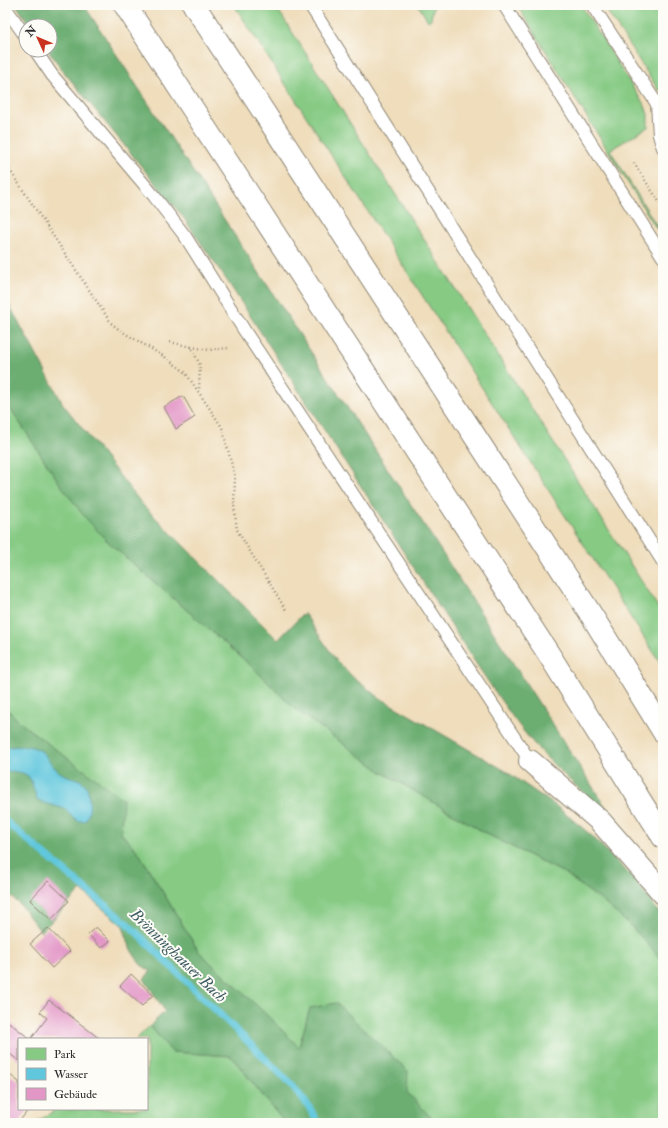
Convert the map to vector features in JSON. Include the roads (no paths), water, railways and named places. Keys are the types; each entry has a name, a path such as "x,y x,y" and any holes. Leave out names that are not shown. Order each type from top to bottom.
{"highway":[{"path":"125,5 544,646 663,837"},
{"path":"194,5 592,616 663,731"},
{"path":"530,761 600,821 663,893"}],"lane":[{"path":"310,5 663,562"},
{"path":"504,5 663,257"},
{"path":"592,5 660,102 659,135 663,148"},
{"path":"5,6 18,25"},
{"path":"40,58 52,75 154,196 185,236 246,333 530,761"}],"water":[{"path":"27,746 41,751 60,773 85,784 88,789 90,804 89,813 85,821 78,821 70,815 66,809 44,803 37,799 31,780 25,774 5,771 5,747"}],"waterway":[{"name":"Brönninghauser Bach","path":"5,821 131,927 291,1084 309,1107 318,1123"}]}
